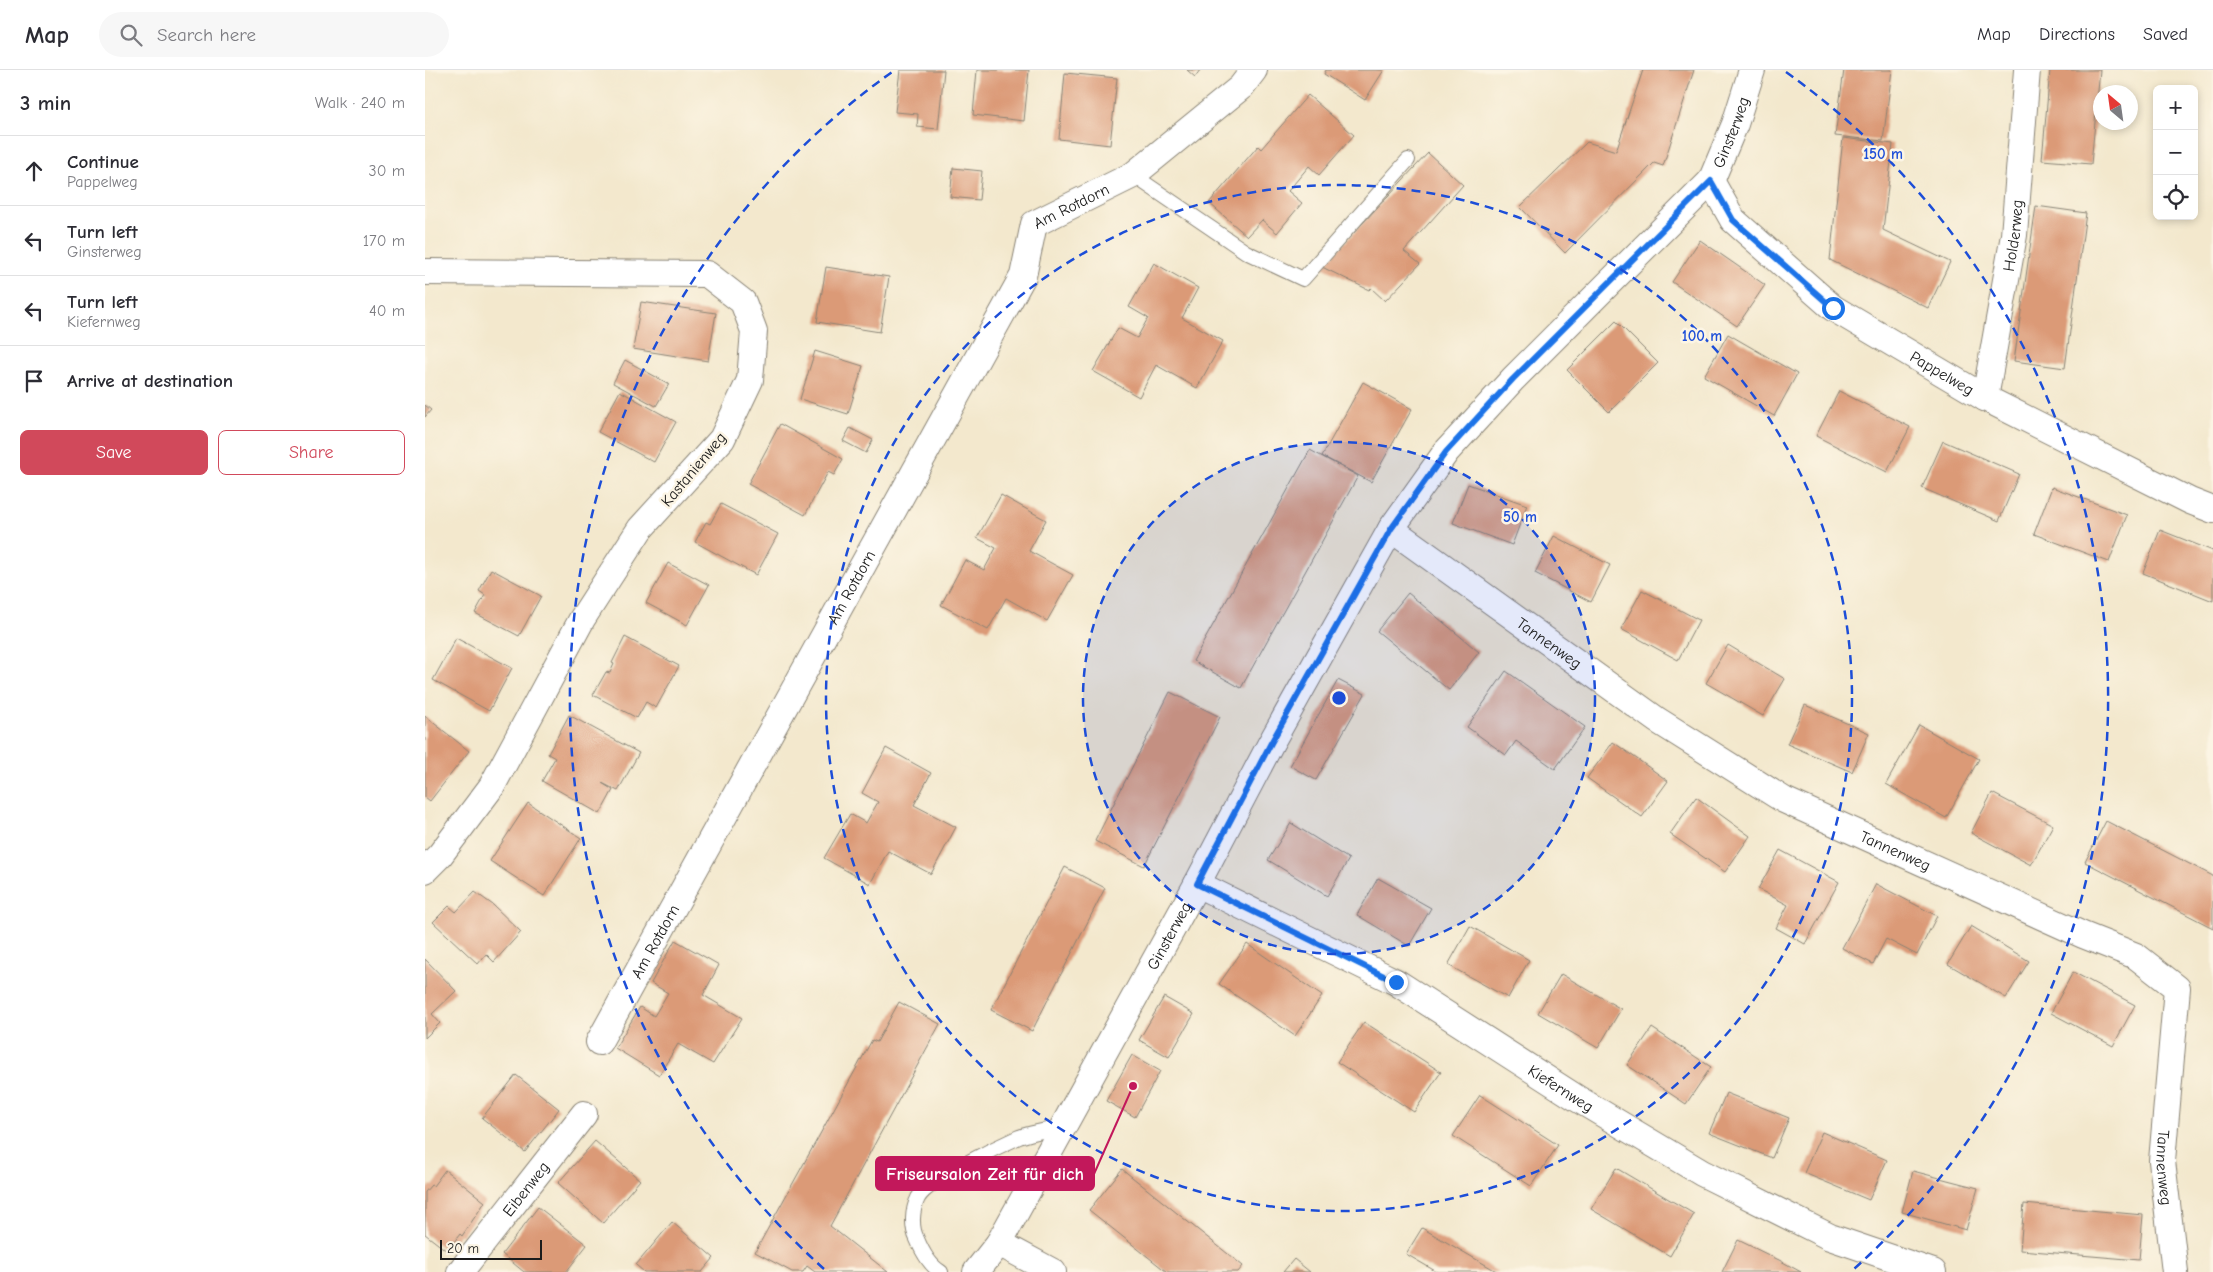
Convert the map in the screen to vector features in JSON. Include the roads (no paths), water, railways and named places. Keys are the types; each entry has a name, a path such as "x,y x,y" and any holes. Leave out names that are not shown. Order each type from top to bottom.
{"street":[{"name":"Am Rotdorn","path":"599,1042 1023,276 1034,224 1133,175 1241,87 1254,70"},
{"name":"Ginsterweg","path":"976,1272 999,1243 1197,884 1271,743 1391,529 1446,452 1513,379 1711,181 1735,124 1752,70"},
{"name":"Holderweg","path":"1985,398 2014,235 2027,70"},
{"name":"Pappelweg","path":"1711,181 1733,220 1833,308 1985,398 2190,501 2213,510"},
{"name":"Kastanienweg","path":"425,272 707,274 743,302 754,330 750,380 722,439 641,528 582,619 492,786 440,855 425,870"},
{"name":"Tannenweg","path":"1391,529 1657,720 1784,800 2136,956 2177,988 2162,1160 2175,1272"},
{"name":"Kiefernweg","path":"1197,884 1396,982 1578,1099 1702,1173 1830,1236 1933,1272"},
{"name":"Eibenweg","path":"468,1269 584,1114"},
{"path":"999,1243 1053,1272"}],"lane":[{"path":"1133,175 1246,252 1303,279 1408,160"},
{"path":"941,1272 924,1254 915,1235 913,1217 919,1197 933,1183 949,1173 1020,1137 1064,1126"}],"place":[{"name":"Friseursalon Zeit für dich","path":"1133,1086"}]}
